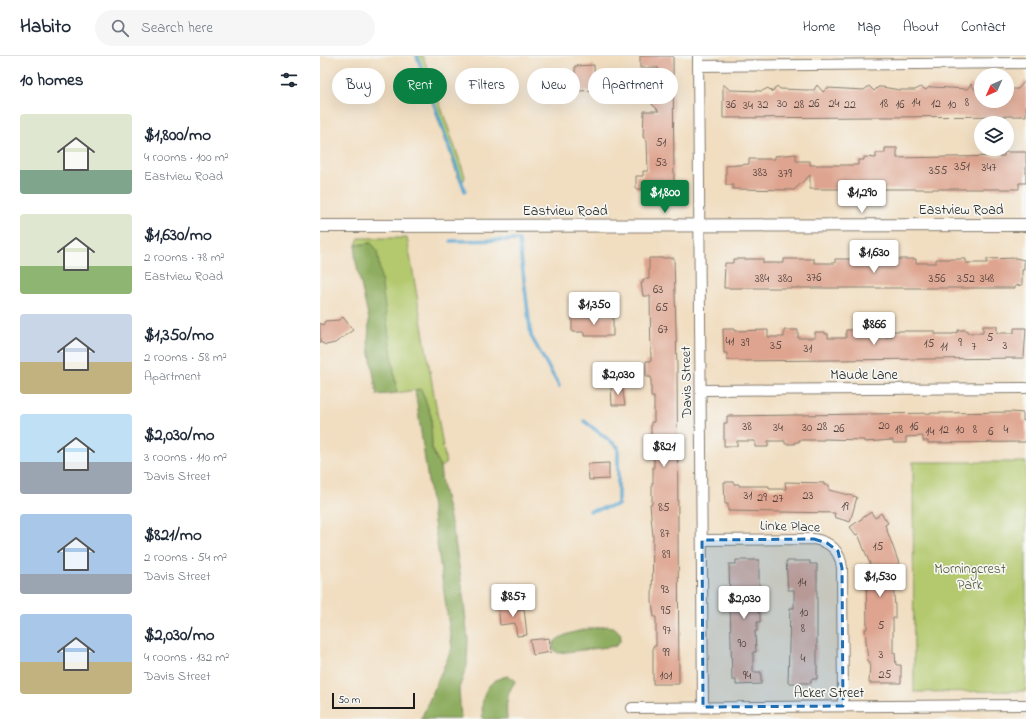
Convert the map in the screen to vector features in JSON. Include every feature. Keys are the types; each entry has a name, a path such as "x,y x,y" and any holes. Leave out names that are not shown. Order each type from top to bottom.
{"street":[{"path":"698,61 1026,63"},
{"name":"Davis Street","path":"698,61 703,707"},
{"name":"Eastview Road","path":"320,226 1026,225"},
{"name":"Maude Lane","path":"701,390 1026,388"},
{"name":"Linke Place","path":"702,540 814,539 827,543 838,551 842,568 843,706"},
{"name":"Acker Street","path":"632,708 1026,706"}],"highlighted area":[{"path":"814,539 827,543 838,551 842,568 843,706 703,707 702,540"}],"green space":[{"path":"416,56 423,56 427,68 420,68"},
{"path":"433,104 440,104 465,176 464,180 460,181"},
{"path":"359,238 407,238 446,464 440,467 432,449 431,416 421,389 397,393 371,243 356,245"},
{"path":"371,243 377,250 397,393 377,395 368,342 369,320 355,258 356,245"},
{"path":"421,389 431,416 432,449 440,467 442,484 454,535 462,585 468,639 467,666 459,688 461,719 421,719 452,648 415,390"},
{"name":"Morningcrest Park","path":"913,462 1026,462 1026,691 914,692"},
{"path":"608,626 615,628 621,634 620,641 616,646 558,653 553,649 553,644 563,636 578,631"},
{"path":"508,676 514,679 515,682 507,700 507,719 483,719 482,704 486,691 494,681"}],"building":[{"path":"640,56 673,56 673,68 640,68"},
{"path":"594,65 594,68 588,68 588,90 580,91 580,68 575,68 575,66"},
{"path":"1026,80 1026,116 723,118 723,84 730,90 762,91 768,88 772,92 777,86 780,89 814,90 817,85 823,92 827,88 864,90 869,86 874,91 878,87 900,90 915,90 921,87 926,90 929,87 967,89 971,84 974,88 974,108 1014,108 1014,89 1018,89"},
{"path":"652,104 673,104 674,182 672,182 672,189 636,189 636,176 643,176 643,171 648,171 647,141 643,137 644,111 659,111"},
{"path":"885,148 897,148 897,158 1014,156 1014,152 1026,152 1026,183 1019,183 1019,189 810,189 810,175 794,190 733,189 733,185 726,185 726,166 749,164 749,159 775,159 775,156 796,154 796,161 810,161 810,165 858,165 858,160 864,160 864,157 876,158 876,153 885,153"},
{"path":"649,258 674,258 677,367 679,684 653,684 653,646 656,646 656,617 654,617 652,602 653,537 650,504 652,504 654,467 654,438 651,438 651,422 654,422 654,397 651,397 651,377 646,377 646,361 651,361 650,296 643,296 641,283 643,283 643,279 649,279"},
{"path":"1016,258 1024,260 1024,270 1022,270 1022,285 1015,286 1015,288 724,288 725,263 733,263 733,259 763,259 763,263 784,263 784,259 814,259 814,263 835,263 835,259 865,259 864,263 885,263 885,259 916,259 916,263 936,263 936,259 966,259 966,263 987,263 987,259"},
{"path":"613,316 613,336 584,336 584,332 572,332 572,317"},
{"path":"343,317 353,330 335,343 326,345 320,342 320,323 323,325 325,321 339,320"},
{"path":"983,326 997,326 997,333 1014,333 1014,328 1026,328 1024,358 739,361 727,360 727,353 724,353 723,329 734,329 734,331 768,330 768,337 784,337 784,330 798,330 798,338 815,338 815,332 825,332 825,334 828,334 828,338 846,338 846,330 874,330 875,337 892,337 892,331 935,331 935,334 953,334 958,332 958,330 967,330 967,333 983,333"},
{"path":"611,386 622,386 625,405 612,405"},
{"path":"1023,413 1023,421 1026,420 1026,442 928,443 928,441 923,441 923,436 906,437 906,443 893,443 893,440 864,442 864,440 824,439 799,440 799,442 795,442 795,444 785,444 785,441 768,441 768,447 755,447 755,441 737,441 737,446 724,446 724,423 727,423 727,416"},
{"path":"609,463 609,479 589,480 588,464"},
{"path":"724,482 733,482 734,484 739,484 739,486 769,486 769,489 786,489 785,482 824,483 824,485 829,485 829,490 857,497 850,522 834,517 835,513 728,511 728,504 725,504"},
{"path":"871,512 875,518 881,513 888,523 885,525 900,566 899,579 893,579 895,618 893,618 893,653 895,653 896,665 901,665 901,683 869,683 870,662 868,662 865,629 867,629 866,565 870,564 858,534 856,535 850,527"},
{"path":"736,560 759,560 759,590 753,590 753,608 757,608 758,613 760,613 760,622 757,622 757,631 755,631 756,652 753,652 753,672 761,672 761,684 736,685 736,680 732,680 729,564 736,564"},
{"path":"786,561 810,561 810,564 817,564 817,679 811,679 811,683 788,683 790,608 794,608 794,590 788,590"},
{"path":"513,603 514,610 524,609 527,635 517,636 515,623 500,625 498,604"},
{"path":"549,638 551,652 533,655 530,640"}],"waterway":[{"path":"417,56 465,191"},
{"path":"451,241 519,240 531,336 559,386"},
{"path":"584,421 618,447 618,505 590,511"}]}
